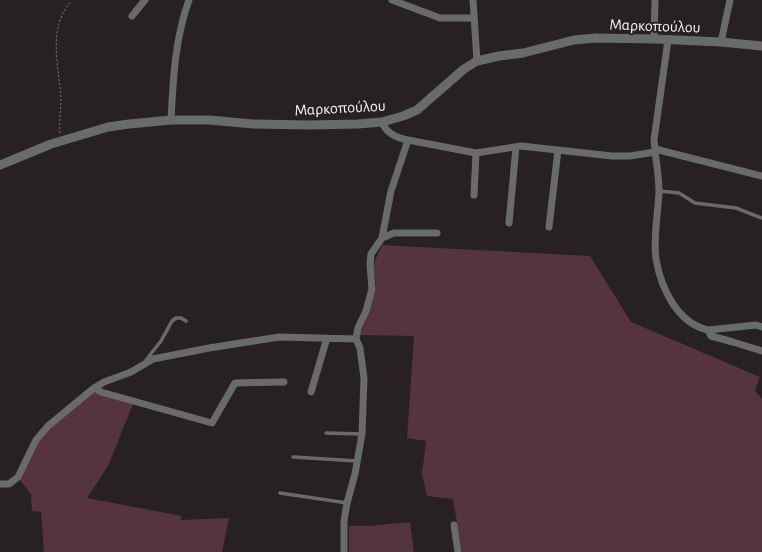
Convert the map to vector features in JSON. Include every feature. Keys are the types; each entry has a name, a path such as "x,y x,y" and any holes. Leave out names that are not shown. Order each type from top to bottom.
{"street":[{"path":"132,16 145,0"},
{"path":"171,120 173,79 180,26 189,0"},
{"path":"392,0 440,18 474,18"},
{"path":"473,0 477,61"},
{"path":"654,40 655,0"},
{"path":"720,42 730,0"},
{"name":"Μαρκοπούλου","path":"0,165 60,141 108,127 171,120 209,120 253,124 310,125 382,122 417,110 464,69 477,61 523,53 574,40 596,38 668,40 720,42 762,46"},
{"path":"668,40 654,140 658,166 659,191 656,258 659,272 667,293 676,308 687,320 700,328 708,330 756,326 762,327"},
{"path":"382,122 384,127 390,133 408,140 476,153 521,146 612,156 630,156 655,151 762,176"},
{"path":"344,552 344,521 362,434 364,378 360,348 356,339 358,328 366,311 372,289 370,264 371,254 382,238 391,191 408,140"},
{"path":"509,223 516,147"},
{"path":"549,227 558,150"},
{"path":"474,194 476,153"},
{"path":"382,238 394,233 437,233"},
{"path":"708,330 711,336 762,351"},
{"path":"0,484 9,484 18,477 36,440 48,426 94,388 104,382 131,372 153,359 209,348 279,337 356,339"},
{"path":"311,392 327,338"},
{"path":"94,388 101,392 212,423 235,383 284,382"},
{"path":"454,524 458,552"}],"lane":[{"path":"659,191 679,193 695,203 736,208 762,218"},
{"path":"141,365 151,355 161,341 172,321 176,318 181,318 186,321"},
{"path":"326,433 362,434"},
{"path":"292,457 357,461"},
{"path":"280,494 347,502"}],"path":[{"path":"60,141 59,129 61,99 56,58 56,44 59,25 65,8 71,2"}],"shaded area":[{"path":"382,245 590,256 631,322 760,377 755,391 762,399 762,552 462,552 453,499 427,496 422,474 426,441 407,438 414,336 360,335 374,295 376,286 373,265"},
{"path":"93,392 133,404 108,466 87,498 182,516 180,520 229,518 222,552 44,552 41,512 32,511 31,494 20,480 30,455 44,434 64,415"},
{"path":"410,522 414,552 349,552 349,526 369,526"}]}
